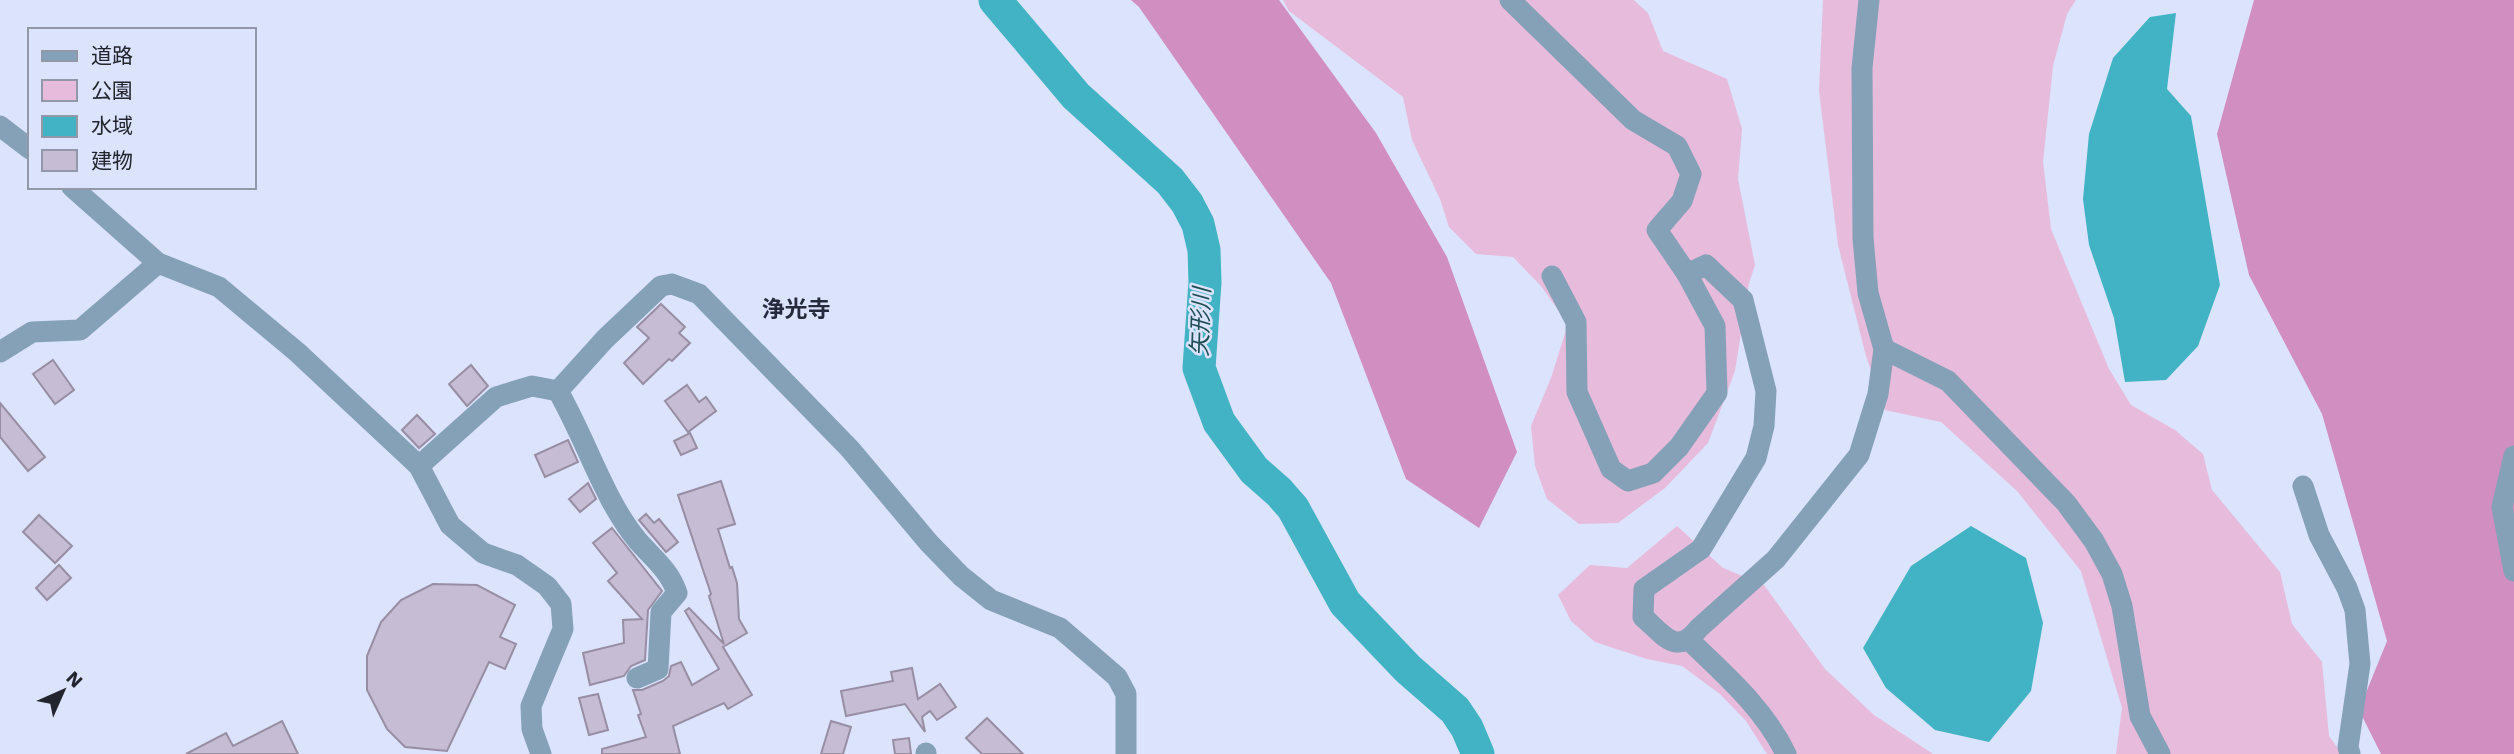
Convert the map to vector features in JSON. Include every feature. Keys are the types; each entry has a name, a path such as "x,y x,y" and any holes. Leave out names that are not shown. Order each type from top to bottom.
{"street":[{"path":"1510,0 1633,120 1678,146 1691,174 1682,201 1657,230 1687,274 1715,326 1717,393 1679,447 1653,473 1628,481 1611,469 1577,392 1576,322 1552,275"},
{"path":"1687,274 1706,265 1743,300 1766,391 1764,426 1756,458 1701,549 1644,589 1643,617 1671,641 1681,643 1689,640 1776,559 1859,455 1878,394 1884,349 1868,293 1863,237 1863,68 1869,0"},
{"path":"0,126 28,147"},
{"path":"74,189 158,263 219,288 297,352 419,466 450,525 483,553 517,565 547,586 561,604 563,629 531,706 532,729 541,754"},
{"path":"0,352 32,332 80,330 158,263"},
{"path":"558,391 605,339 661,286 672,284 699,294 850,450 929,543 961,576 991,600 1060,628 1117,677 1126,694 1126,754"},
{"path":"1884,349 1948,380 2066,503 2094,541 2112,574 2122,606 2140,716 2160,754"},
{"path":"419,466 496,397 532,386 558,391"},
{"path":"558,391 611,500 639,541 652,553 673,581 677,593 661,612 657,668 637,678"},
{"path":"2514,456 2502,508 2514,571"},
{"path":"2302,486 2319,535 2355,610 2360,664 2348,747 2350,754"},
{"path":"1689,640 1745,695 1775,732 1786,754"}],"green space":[{"path":"1283,0 1634,0 1648,13 1663,51 1727,79 1742,129 1738,179 1755,265 1749,283 1735,371 1708,443 1665,488 1618,523 1579,524 1547,499 1535,466 1531,426 1551,378 1568,324 1541,286 1513,257 1476,254 1449,227 1440,199 1412,140 1403,97 1289,11"},
{"path":"1823,0 2076,0 2067,14 2053,66 2043,162 2051,229 2109,369 2131,405 2175,430 2203,454 2212,490 2280,572 2292,624 2322,662 2329,736 2342,754 2116,754 2122,708 2081,571 2017,491 1941,422 1885,410 1866,356 1838,245 1819,91"},
{"path":"1677,526 1723,568 1764,585 1825,669 1874,715 1933,754 1767,754 1746,721 1720,694 1682,666 1647,659 1595,642 1571,621 1558,595 1590,565 1627,568"}],"shaded area":[{"path":"1131,0 1279,0 1376,133 1447,257 1517,452 1479,528 1406,479 1331,283 1139,7"},
{"path":"2254,0 2514,0 2514,754 2381,754 2359,710 2387,641 2322,414 2249,275 2217,134"}],"water":[{"path":"2176,13 2167,89 2191,116 2220,285 2198,346 2166,380 2125,382 2114,318 2089,245 2083,199 2089,134 2113,58 2150,17"},
{"path":"1971,526 2026,558 2043,623 2031,691 1989,742 1935,730 1886,688 1863,648 1911,566"}],"building":[{"path":"661,304 685,327 679,333 690,343 643,384 624,363 649,338 637,327"},
{"path":"53,360 74,390 55,404 33,374"},
{"path":"471,365 488,386 467,406 449,384"},
{"path":"687,385 699,402 706,397 716,411 688,432 665,401"},
{"path":"0,403 45,457 28,471 0,437"},
{"path":"417,415 435,434 419,448 402,430"},
{"path":"690,433 697,448 681,455 674,441"},
{"path":"568,440 578,462 545,477 535,455"},
{"path":"721,481 735,524 718,529 737,583 739,619 747,633 723,647 752,695 728,709 724,703 673,726 680,754 602,754 602,749 646,737 633,690 642,690 663,681 669,676 671,666 681,662 692,685 719,669 685,611 689,608 724,644 709,596 711,594 678,495"},
{"path":"588,483 596,499 580,512 569,499"},
{"path":"646,514 654,523 659,519 678,542 666,552 639,520"},
{"path":"39,515 72,546 55,563 23,532"},
{"path":"612,528 662,591 648,610 645,660 631,666 624,676 590,685 583,653 624,643 623,620 642,619 608,581 617,573 593,543"},
{"path":"59,565 71,578 47,600 36,588"},
{"path":"433,584 477,585 515,605 500,637 516,644 505,669 489,662 447,751 405,747 387,729 367,690 367,656 381,622 401,600"},
{"path":"912,668 918,699 940,684 956,707 937,720 930,711 922,717 925,732 905,704 846,716 841,691 893,681 891,672"},
{"path":"598,694 608,730 589,735 579,698"},
{"path":"987,718 1023,754 982,754 966,738"},
{"path":"282,721 298,754 186,754 226,733 233,746"},
{"path":"831,721 851,727 843,754 821,754"},
{"path":"909,738 911,754 895,754 893,740"}],"waterway":[{"name":"矢形川","path":"995,0 1076,96 1170,181 1187,203 1198,224 1204,250 1205,282 1199,368 1219,422 1254,470 1293,508 1345,603 1408,669 1455,710 1467,728 1478,754"}],"district":[{"name":"浄光寺","path":"796,309"}]}
